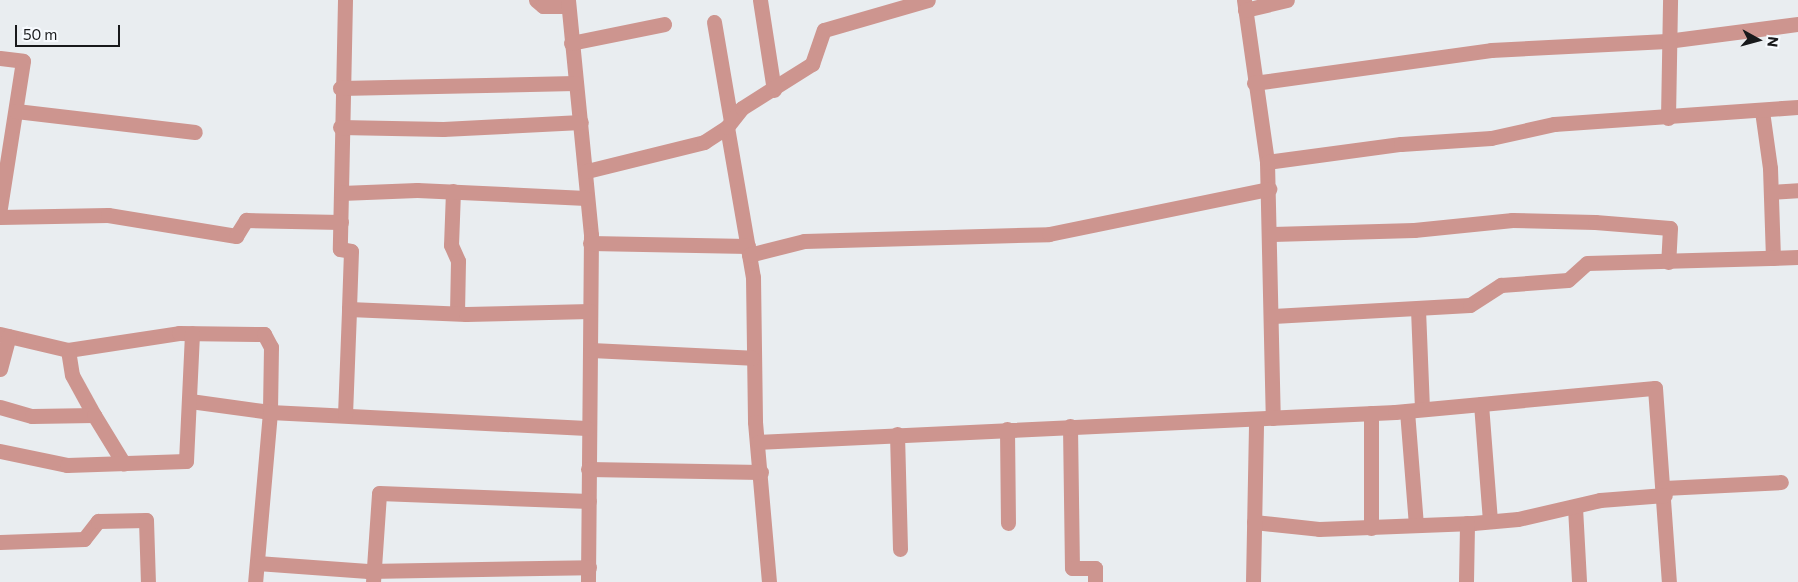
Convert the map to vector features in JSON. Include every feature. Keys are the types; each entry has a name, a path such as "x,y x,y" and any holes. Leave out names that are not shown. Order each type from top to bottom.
{"street":[{"path":"345,0 340,88 340,248 351,251 345,415"},
{"path":"257,563 374,576 588,575 589,501 587,428 591,350 590,243 586,198 587,171 570,43 568,3 543,6 536,0"},
{"path":"760,0 774,90"},
{"path":"587,171 704,142 729,124 742,108 774,90 812,64 824,30 928,0"},
{"path":"1273,418 1272,234 1269,189 1267,162 1254,84 1245,5 1287,0"},
{"path":"1668,118 1667,41 1670,0"},
{"path":"714,22 749,250 752,358 769,582"},
{"path":"570,43 664,24"},
{"path":"1254,84 1501,50 1667,41 1798,24"},
{"path":"0,58 23,61 0,208"},
{"path":"340,88 575,82"},
{"path":"1267,162 1401,144 1491,138 1554,124 1798,108"},
{"path":"16,110 195,132"},
{"path":"1762,111 1770,192 1773,258"},
{"path":"340,126 443,129 581,122"},
{"path":"590,243 749,250 804,241 1049,234 1269,189"},
{"path":"1770,192 1798,190"},
{"path":"341,193 452,191 586,198"},
{"path":"452,191 451,245 458,261 457,313"},
{"path":"0,217 108,215 236,236 246,220 341,222"},
{"path":"1272,234 1414,230 1512,220 1595,222 1670,228 1668,262"},
{"path":"1273,316 1470,305 1501,286 1568,280 1587,263 1798,257"},
{"path":"349,309 457,313 590,311"},
{"path":"1416,525 1415,410 1418,309"},
{"path":"0,451 67,465 186,461 192,333"},
{"path":"0,369 5,335 68,350 192,333 264,334 271,347 270,412 255,582"},
{"path":"68,350 72,375 124,464"},
{"path":"591,350 752,358"},
{"path":"758,442 1371,413 1654,388 1664,491 1669,582"},
{"path":"190,401 270,412 587,428"},
{"path":"1481,404 1490,521"},
{"path":"0,407 32,416 94,415"},
{"path":"1371,413 1371,528"},
{"path":"1253,582 1256,419"},
{"path":"1070,426 1072,568 1095,568 1095,582"},
{"path":"1007,430 1008,522"},
{"path":"897,434 900,549"},
{"path":"588,469 761,472"},
{"path":"1254,522 1319,529 1467,523 1490,521 1575,507 1600,500 1664,491 1781,482"},
{"path":"374,576 379,493 589,501"},
{"path":"1575,507 1579,582"},
{"path":"0,542 84,539 98,521 146,520 148,582"},
{"path":"1466,582 1467,523"}]}
